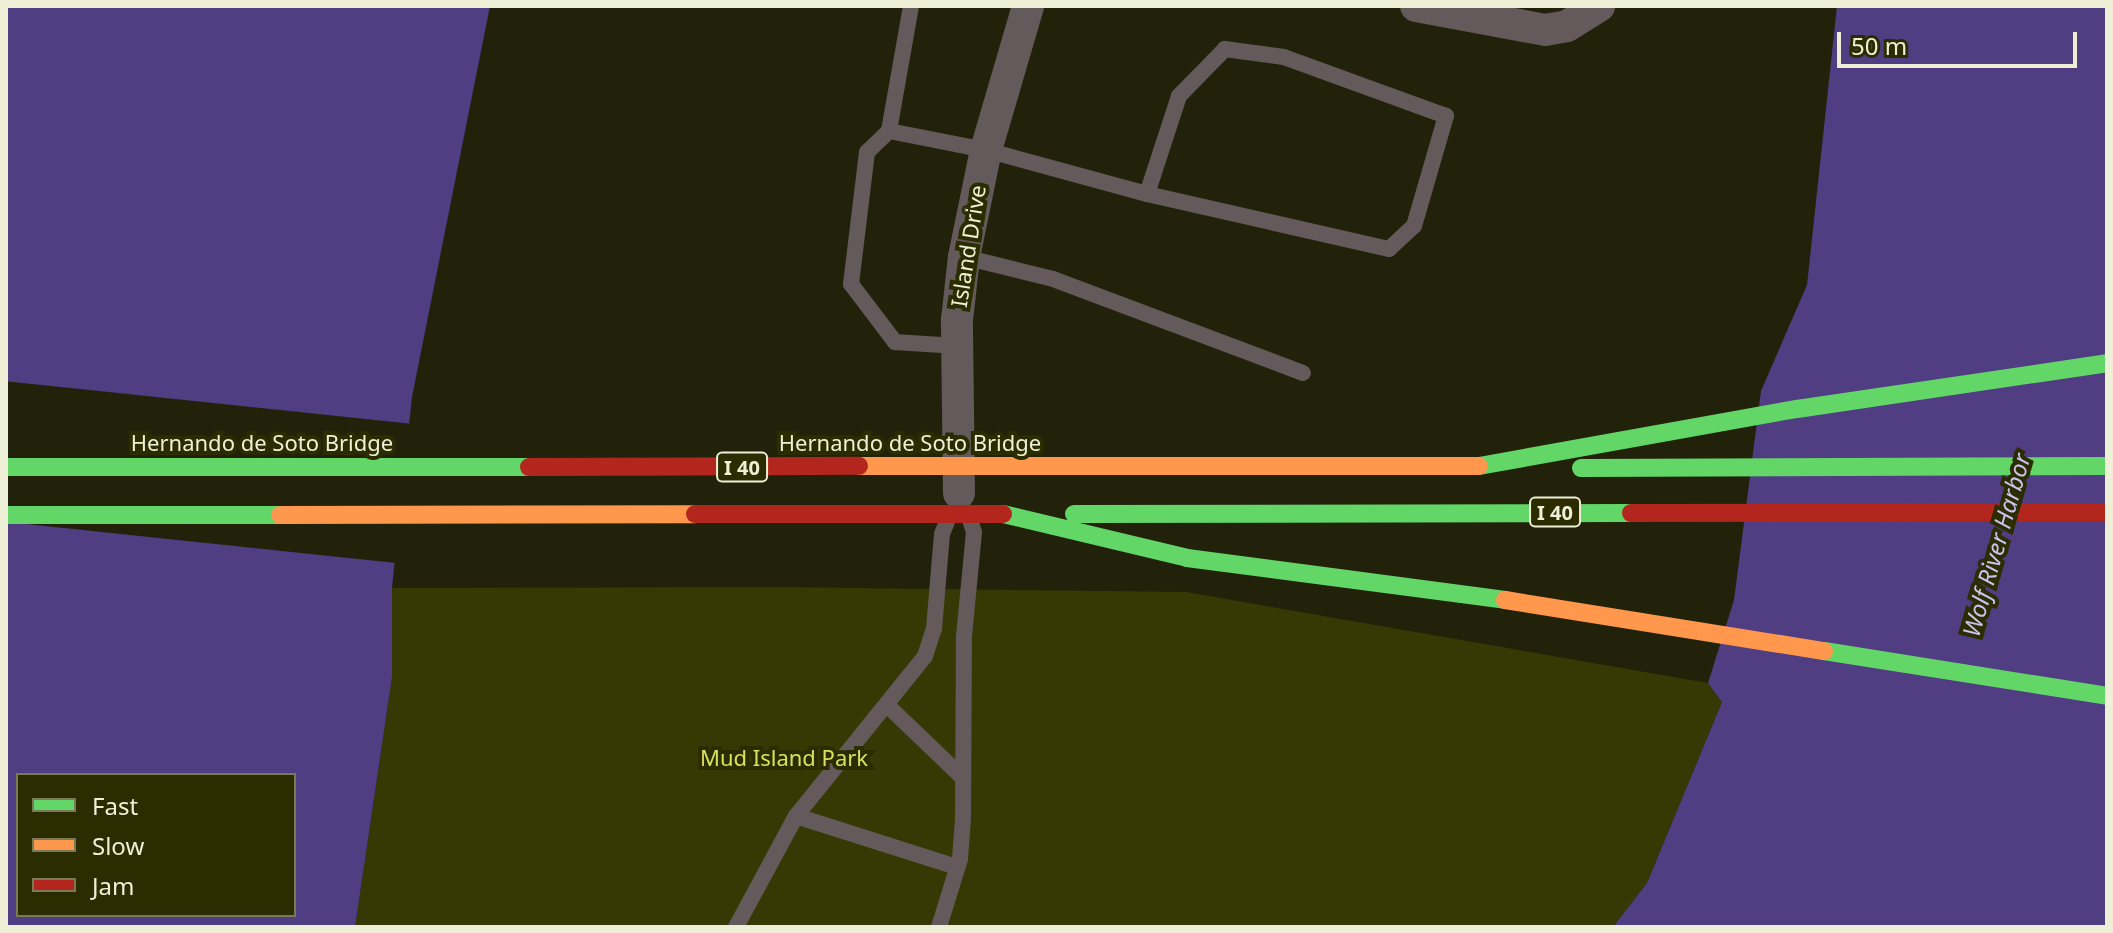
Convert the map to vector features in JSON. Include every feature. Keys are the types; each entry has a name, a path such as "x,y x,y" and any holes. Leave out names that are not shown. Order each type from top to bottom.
{"highway":[{"path":"1479,466 1797,409 2107,363"},
{"name":"I 40","path":"1479,466 2107,466"},
{"name":"Hernando de Soto Bridge","path":"6,467 1479,466"},
{"name":"I 40","path":"6,515 2107,512"},
{"path":"1003,514 1187,558 1483,596 2103,694"}],"street":[{"name":"Island Drive","path":"959,493 957,346 964,257 986,150 1028,6"},
{"path":"1416,6 1545,30 1567,26 1599,6"}],"lane":[{"path":"911,6 889,131 867,152 851,284 895,342 957,346"},
{"path":"889,131 986,150 1147,194 1389,249 1414,226 1446,116 1284,57 1225,49 1179,96 1147,194"},
{"path":"964,257 1053,279 1303,373"},
{"path":"736,927 796,816 888,706 925,656 934,629 942,534 959,493"},
{"path":"939,927 957,867 963,778 964,636 974,532 959,493"},
{"path":"888,706 963,778"},
{"path":"796,816 957,867"}],"green space":[{"name":"Mud Island Park","path":"774,587 1186,592 1708,683 1722,702 1647,883 1613,927 355,927 392,677 392,588"}],"water":[{"path":"6,6 490,6 412,397 392,588 392,677 355,927 6,927"},
{"name":"Wolf River Harbor","path":"1837,6 2107,6 2107,927 1613,927 1647,883 1722,702 1708,683 1734,600 1761,391 1807,285"}],"pier":[{"path":"8,381 413,424 398,563 6,522"}],"traffic: fast":[{"path":"1479,466 1797,409 2107,363"},
{"path":"1581,468 2107,466"},
{"path":"6,467 529,467"},
{"path":"1074,514 1631,513"},
{"path":"1003,514 1187,558 1505,600"},
{"path":"6,515 280,515"},
{"path":"1824,651 2107,696"}],"traffic: slow":[{"path":"859,466 1479,466"},
{"path":"280,515 695,514"},
{"path":"1505,600 1824,651"}],"traffic: jam":[{"path":"529,467 859,466"},
{"path":"1631,513 2107,512"},
{"path":"695,514 1003,514"}]}
